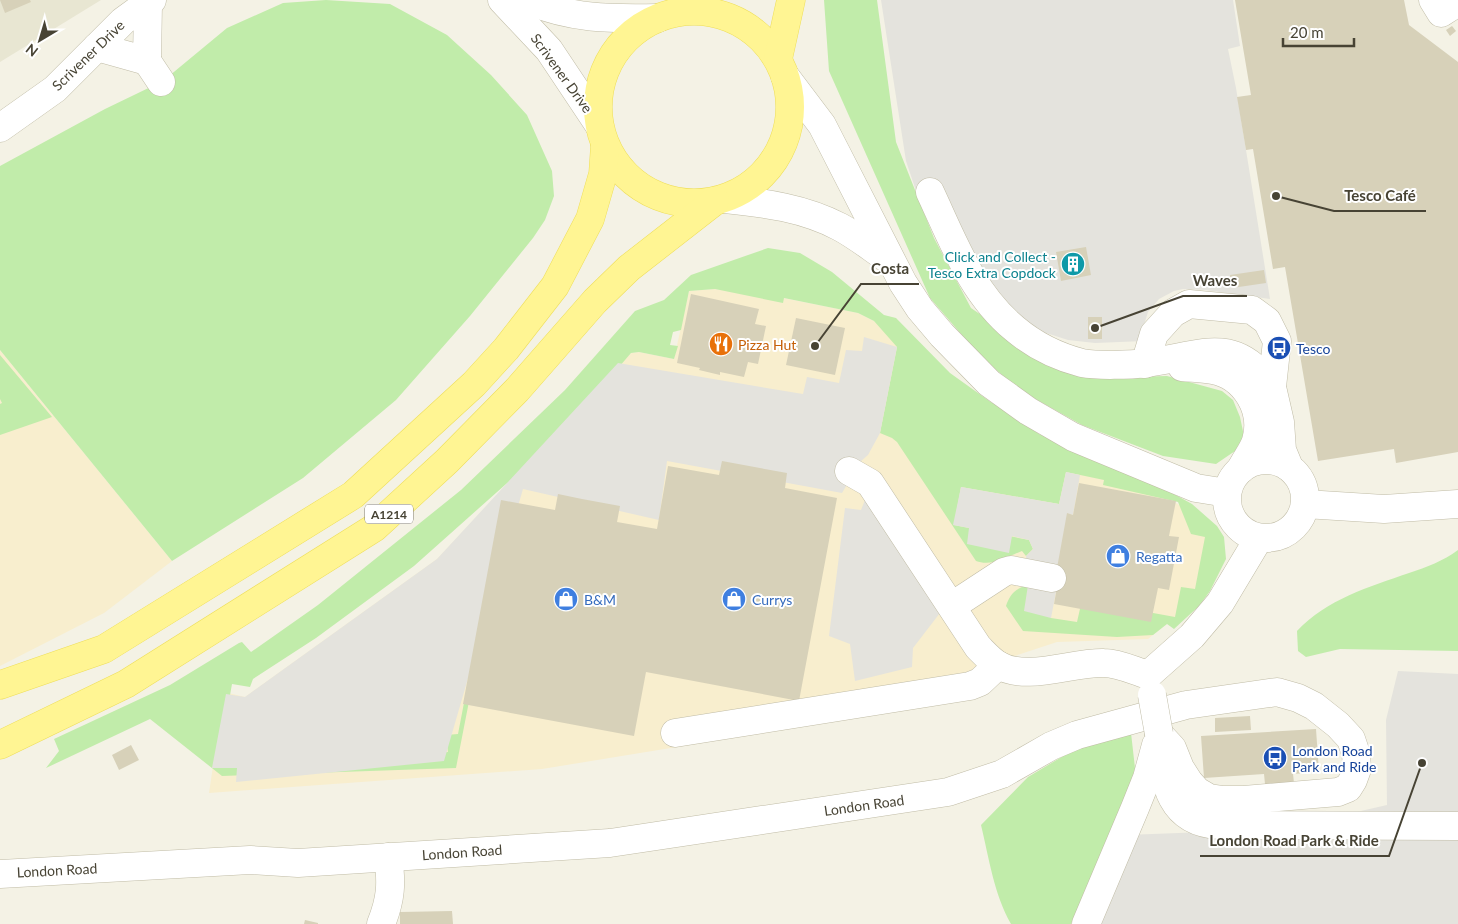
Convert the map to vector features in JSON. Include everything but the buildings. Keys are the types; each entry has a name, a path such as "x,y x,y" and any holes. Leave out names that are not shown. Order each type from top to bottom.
{"main road":[{"path":"782,68 764,40 743,24 716,13 672,10 642,26 625,39 605,69 598,94 602,135 618,166 637,185 662,198 691,204 720,200 748,188 765,173 778,155 787,134 791,112 782,68 791,0"},
{"name":"A1214","path":"0,685 104,649 353,495 474,384 506,349 554,286 590,218 603,174 602,135"},
{"name":"A1214","path":"0,745 126,684 374,528 447,460 517,390 595,302 629,268 720,200"}],"street":[{"name":"Scrivener Drive","path":"502,0 549,50 602,135"},
{"path":"526,0 550,10 580,16 618,18 672,10"},
{"path":"1433,0 1442,13 1458,2"},
{"name":"Scrivener Drive","path":"0,128 55,89 123,21 150,1"},
{"path":"97,47 154,72 150,1"},
{"path":"782,68 822,125 890,260 920,309 942,335 990,383 1028,411 1073,437 1196,488 1227,494"},
{"path":"930,192 975,283 989,303 1015,329 1043,348 1083,363 1145,364 1214,370 1233,378 1248,392 1256,410 1257,424 1256,442 1241,469 1232,480 1227,494 1227,505 1232,519 1240,528 1250,535 1259,538 1280,536 1292,528 1301,516 1305,504 1302,485 1295,472 1283,463 1270,460 1254,462 1241,469"},
{"path":"720,200 776,205 810,214 841,228 890,260"},
{"path":"1145,364 1154,334 1173,313 1189,304 1252,310 1267,321 1277,341 1272,387 1280,422 1282,450 1289,467"},
{"path":"1145,364 1211,351 1231,354 1248,361 1272,387"},
{"path":"849,470 870,483 978,647 998,665 1018,670 1038,671 1104,663 1123,667 1150,685 1159,734 1162,769 1167,790 1177,804 1188,815 1199,822 1220,825 1458,826"},
{"path":"1305,504 1384,509 1458,504"},
{"path":"1150,685 1220,603 1259,538"},
{"path":"952,606 1004,572 1011,570 1052,578"},
{"path":"675,733 970,686 980,682 998,665"},
{"name":"London Road","path":"0,874 250,860 298,862 610,843 948,792 1002,774 1051,746 1077,735 1186,705 1277,692 1298,698 1314,706 1338,725 1351,739 1356,754 1357,769 1348,788 1338,792 1244,800 1209,798 1188,782 1172,748 1159,734"},
{"path":"1086,924 1146,778 1159,734"},
{"path":"381,924 389,904 391,891 388,857"}],"shaded area":[{"path":"0,0 101,0 0,62"},
{"path":"881,0 1233,0 1240,46 1228,49 1270,299 1205,290 1183,289 1174,291 1159,299 1148,312 1143,328 1144,341 1095,343 1068,340 1043,332 1024,319 1014,310 918,197 906,161"},
{"path":"715,289 783,298 858,313 874,321 1017,426 1150,489 1194,513 1216,535 1202,595 1148,639 1057,642 800,727 542,769 209,793 224,692 245,697 437,559 631,353 639,352 674,359 689,291"},
{"path":"864,337 897,347 880,433 868,455 861,461 842,493 667,461 659,520 523,489 444,761 236,782 237,768 212,768 226,694 245,697 437,559 618,363 803,394 807,377 839,383 846,350 862,351"},
{"path":"0,350 172,561 104,613 0,666"},
{"path":"1066,472 1080,475 1073,515 1068,514 1051,618 1024,611 1028,585 1026,556 1033,549 1029,540 1012,536 1009,553 967,544 969,528 953,525 961,487 1059,504"},
{"path":"865,500 943,609 913,648 912,667 855,681 850,644 829,636 845,508 861,510"},
{"path":"1398,671 1458,674 1458,924 1087,924 1126,835 1205,832 1352,813 1387,805 1386,720"}],"green space":[{"path":"326,0 390,4 447,35 491,75 527,115 552,171 554,196 545,220 533,238 470,316 396,400 303,478 172,561 0,350 0,166 105,109 163,81 227,28 283,3"},
{"path":"824,0 877,0 896,142 934,238 971,308 1026,346 1126,377 1167,376 1222,391 1233,400 1240,417 1244,436 1235,451 1216,464 1163,456 1082,425 1021,391 980,356 930,298 829,71"},
{"path":"768,248 800,253 832,272 884,315 896,318 950,373 992,403 995,402 1039,434 1152,482 1192,504 1217,526 1224,537 1226,559 1210,591 1199,606 1174,629 1167,624 1153,635 1117,637 1023,631 1006,606 1014,592 1028,585 1051,618 1077,622 1082,600 1175,617 1181,587 1195,589 1205,537 1191,534 1178,502 1103,485 1104,480 1066,472 1059,504 961,487 954,525 1029,540 1033,549 1026,556 1022,551 994,562 976,561 897,442 880,433 897,347 874,321 858,313 784,298 783,303 715,289 689,291 681,330 673,332 670,345 678,346 674,359 639,352 631,353 589,402 524,468 414,566 316,638 253,679 250,687 232,684 222,740 244,771 448,752 446,735 458,734 468,682 472,686 456,768 222,776 150,719 46,768 59,751 54,739 170,685 239,643 242,642 251,652 318,605 461,490 565,390 635,311 664,300 691,275"},
{"path":"0,355 52,417 0,435 0,404 2,403 0,399"},
{"path":"1458,550 1458,651 1340,649 1306,657 1298,651 1297,631 1322,610 1349,595 1435,563"},
{"path":"1130,724 1135,768 1132,785 1071,924 1011,924 996,888 981,825 1028,777 1112,727"}],"place":[{"name":"Tesco Café","path":"1276,196"},
{"name":"Click and Collect - Tesco Extra Copdock","path":"1073,264"},
{"name":"Waves","path":"1095,328"},
{"name":"Pizza Hut","path":"721,344"},
{"name":"Costa","path":"815,346"},
{"name":"Tesco","path":"1279,348"},
{"name":"Regatta","path":"1118,556"},
{"name":"B&M","path":"566,599"},
{"name":"Currys","path":"734,599"},
{"name":"London Road Park and Ride","path":"1275,758"},
{"name":"London Road Park & Ride","path":"1422,763"}]}
